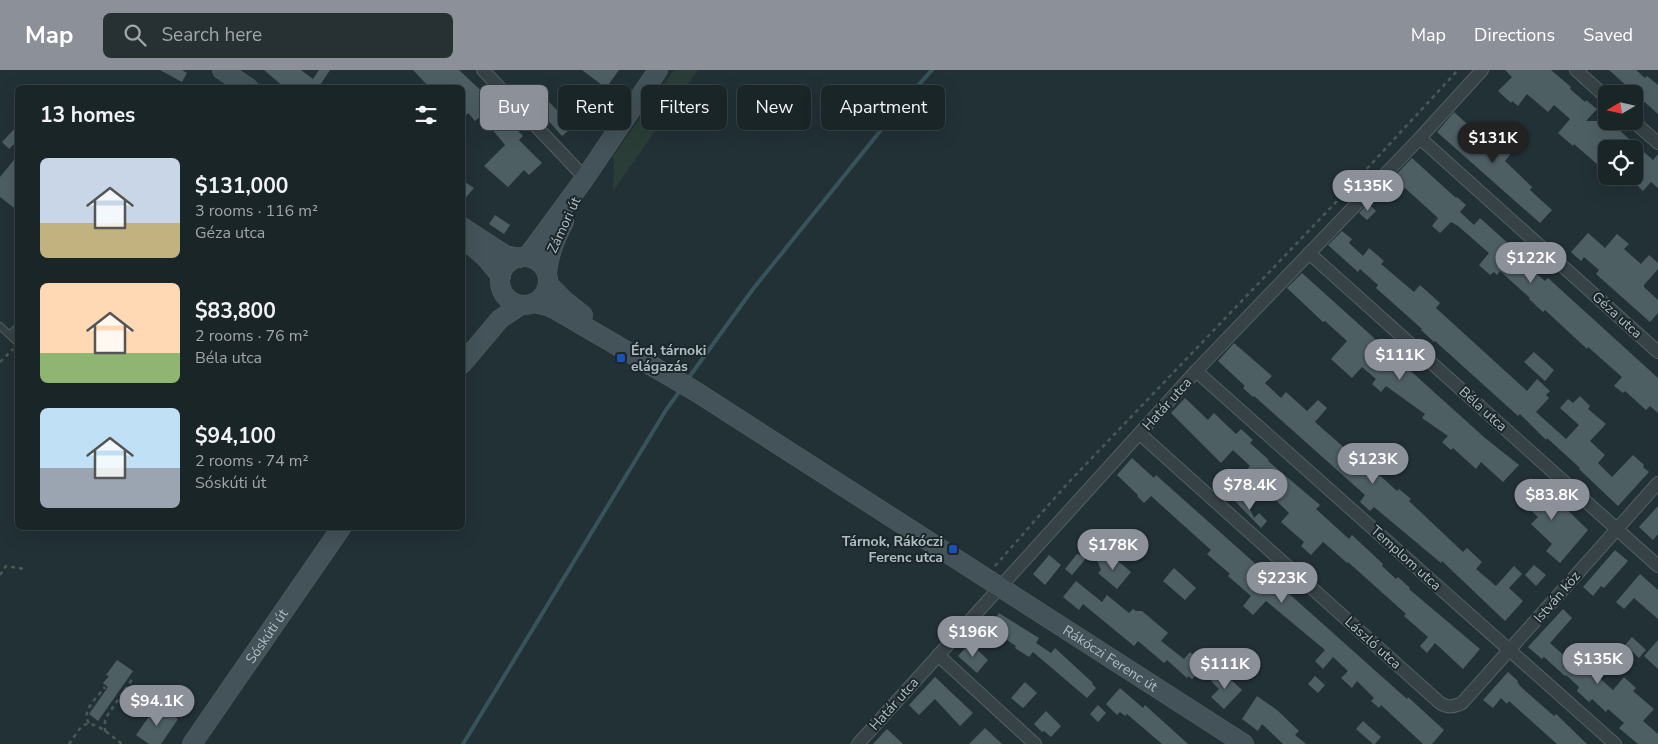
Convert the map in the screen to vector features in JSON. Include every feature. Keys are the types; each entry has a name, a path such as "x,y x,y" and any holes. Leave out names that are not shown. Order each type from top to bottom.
{"street":[{"path":"222,70 244,85"},
{"path":"483,70 585,178"},
{"name":"Zámori út","path":"523,257 585,178 658,70"},
{"name":"Határ utca","path":"858,744 938,655 987,579 1140,434 1196,371 1420,138 1482,70"},
{"path":"1576,70 1598,90"},
{"path":"1643,130 1658,143"},
{"name":"Géza utca","path":"1420,138 1658,352"},
{"name":"Zámori út","path":"547,278 548,261 553,245 576,203 585,178"},
{"path":"465,229 505,255 523,257 539,262 547,278 564,300 634,354"},
{"path":"465,240 486,258 501,280 502,290 510,300 547,306 634,354"},
{"name":"Béla utca","path":"1309,253 1658,566"},
{"path":"465,346 491,311 501,280 509,263 523,257"},
{"path":"465,360 500,319 544,295 547,278"},
{"name":"Rákóczi Ferenc út","path":"634,354 678,380 1244,744"},
{"name":"Templom utca","path":"1196,371 1615,744"},
{"name":"László utca","path":"1140,434 1440,703 1447,707 1453,707"},
{"name":"István köz","path":"1453,707 1462,704 1658,483"},
{"name":"Sóskúti út","path":"192,744 340,530"},
{"path":"938,655 1035,744"}],"lane":[{"path":"0,326 15,340"},
{"path":"10,334 15,330"}],"path":[{"path":"987,579 1068,483 1339,199 1458,70"},
{"path":"0,362 15,347"},
{"path":"0,575 6,566 25,569"},
{"path":"105,732 107,716 133,678"},
{"path":"89,724 86,720 87,711 105,688"},
{"path":"69,744 80,729 89,724 95,724 122,744"}],"green space":[{"path":"674,70 698,70 687,85 663,85"},
{"path":"641,117 641,130 656,130 613,191 613,156"}],"building":[{"path":"160,70 182,70 187,73 182,82"},
{"path":"264,70 301,70 313,79 319,70 330,70 320,85 282,85"},
{"path":"413,70 459,70 480,90 480,117 475,121 468,113 465,116 465,85 427,85"},
{"path":"582,70 619,70 608,85 602,85"},
{"path":"1505,70 1551,70 1585,102 1586,100 1597,109 1586,121 1598,121 1598,130 1619,130 1630,140 1598,140 1598,165 1558,133 1570,119 1554,105 1548,112 1527,94 1518,106 1512,101 1511,103 1498,91 1512,77"},
{"path":"1609,70 1636,70 1645,78 1647,76 1658,85 1658,114 1643,101 1643,85 1626,85"},
{"path":"548,101 558,111 558,130 569,130 562,136 548,120"},
{"path":"1454,112 1498,152 1509,139 1517,146 1505,161 1532,187 1530,190 1552,210 1540,223 1437,132"},
{"path":"15,128 15,143 9,149 2,142"},
{"path":"493,130 517,130 523,136 519,140 542,163 529,175 524,170 508,187 484,166 505,145"},
{"path":"1643,151 1653,160 1658,154 1658,188 1651,182 1643,191 1637,185 1643,185"},
{"path":"1412,158 1466,205 1460,212 1474,225 1480,218 1511,246 1506,252 1520,264 1522,261 1545,281 1548,278 1658,378 1658,413 1650,406 1646,410 1625,391 1623,393 1614,386 1622,377 1588,347 1587,349 1545,310 1543,312 1500,271 1497,275 1494,272 1490,275 1479,265 1489,253 1458,226 1451,222 1440,233 1432,226 1438,218 1405,188 1400,194 1388,183"},
{"path":"15,159 15,209 0,197 0,177"},
{"path":"465,182 474,188 465,198"},
{"path":"1368,203 1376,211 1367,220 1359,213"},
{"path":"495,215 510,225 504,234 489,224"},
{"path":"1342,231 1352,239 1349,243 1363,256 1369,248 1384,261 1381,264 1414,292 1420,285 1440,303 1436,308 1527,391 1537,379 1550,391 1546,395 1549,398 1536,412 1566,439 1579,425 1560,408 1568,399 1573,403 1580,396 1590,406 1588,409 1606,424 1590,441 1605,455 1598,463 1612,477 1633,455 1649,472 1618,506 1547,438 1546,440 1520,414 1518,416 1434,342 1376,288 1378,285 1360,269 1358,272 1328,245"},
{"path":"1588,233 1605,248 1617,234 1629,244 1624,249 1641,264 1649,255 1658,263 1658,269 1644,285 1658,300 1658,313 1650,322 1596,274 1599,270 1584,257 1581,261 1571,252"},
{"path":"1302,273 1485,438 1519,465 1503,482 1481,462 1476,469 1453,448 1451,450 1442,442 1448,436 1422,418 1425,414 1386,386 1381,392 1372,384 1376,379 1362,367 1352,378 1331,359 1347,341 1325,321 1323,322 1287,288"},
{"path":"1234,343 1272,376 1265,383 1281,398 1286,392 1307,411 1318,400 1327,408 1315,422 1373,473 1375,471 1397,491 1399,489 1411,499 1409,501 1463,552 1467,548 1482,562 1476,569 1496,586 1514,566 1522,574 1509,588 1523,601 1505,621 1442,561 1441,563 1374,507 1370,511 1360,502 1365,495 1243,388 1245,386 1218,361"},
{"path":"1534,352 1554,370 1545,381 1524,362"},
{"path":"1185,398 1208,420 1214,413 1236,434 1241,429 1253,440 1250,443 1268,461 1320,505 1316,509 1349,539 1352,535 1396,579 1398,577 1409,589 1480,649 1463,669 1435,643 1427,653 1420,646 1428,637 1404,616 1406,614 1323,542 1311,555 1301,546 1304,542 1281,522 1289,513 1246,471 1250,466 1233,450 1221,463 1171,413"},
{"path":"1132,458 1154,478 1156,475 1444,730 1432,744 1423,744 1381,705 1379,708 1371,701 1374,698 1357,681 1352,688 1341,678 1348,671 1333,657 1323,669 1315,661 1325,650 1266,601 1253,615 1243,606 1251,596 1207,554 1211,550 1151,496 1144,503 1117,475"},
{"path":"1531,478 1538,484 1536,486 1553,500 1555,498 1588,530 1560,563 1546,551 1552,544 1531,524 1538,517 1515,496"},
{"path":"1240,493 1244,497 1254,518 1259,513 1267,521 1261,528 1234,500"},
{"path":"1658,506 1658,534 1653,540 1639,527"},
{"path":"1088,531 1097,538 1088,549 1079,541"},
{"path":"1615,550 1628,561 1604,588 1601,586 1593,596 1583,587"},
{"path":"1077,554 1088,556 1072,575 1065,569"},
{"path":"1049,555 1061,565 1045,585 1033,574"},
{"path":"1112,556 1131,572 1117,589 1098,573 1101,570 1096,557 1109,560"},
{"path":"1534,565 1546,575 1536,586 1525,575"},
{"path":"1174,568 1196,588 1185,600 1163,581"},
{"path":"1640,574 1658,590 1658,619 1634,598 1624,609 1616,602"},
{"path":"1076,581 1102,602 1107,595 1129,613 1133,609 1142,611 1168,633 1161,641 1184,659 1190,652 1209,669 1201,678 1197,674 1192,679 1188,676 1187,678 1167,660 1164,663 1138,641 1134,646 1083,604 1079,610 1063,597"},
{"path":"1563,609 1572,618 1550,643 1569,660 1575,654 1613,690 1624,677 1636,688 1633,691 1654,709 1643,721 1658,734 1658,744 1638,744 1619,728 1624,723 1608,709 1606,712 1592,699 1589,702 1577,691 1579,687 1566,675 1528,647"},
{"path":"999,613 1039,638 1036,643 1051,653 1055,648 1096,688 1087,698 1033,652 1029,657 989,628"},
{"path":"1632,637 1646,650 1639,658 1625,645"},
{"path":"1658,640 1658,669 1644,656"},
{"path":"970,643 988,660 977,673 958,656"},
{"path":"117,660 133,671 98,721 89,714 108,687 103,683 109,676 106,675"},
{"path":"1221,670 1242,690 1224,709 1211,697 1219,689 1211,681"},
{"path":"1508,672 1518,681 1521,687 1554,716 1556,714 1587,744 1557,744 1509,701 1507,704 1501,698 1493,708 1483,700"},
{"path":"1315,676 1325,685 1318,693 1308,684"},
{"path":"935,677 973,713 960,726 935,699 919,715 909,705"},
{"path":"1025,682 1037,693 1023,708 1011,698"},
{"path":"1120,688 1143,708 1145,705 1188,744 1162,744 1127,714 1125,716 1120,712 1117,715 1106,704"},
{"path":"1257,696 1277,710 1299,731 1295,735 1306,744 1283,744 1262,724 1258,731 1242,719"},
{"path":"157,705 178,719 161,744 149,744 136,735"},
{"path":"1098,705 1106,713 1098,722 1090,714"},
{"path":"1046,711 1061,726 1051,737 1034,724"},
{"path":"1363,721 1381,737 1375,744 1356,729"},
{"path":"985,728 1002,744 969,744"},
{"path":"887,729 903,744 873,744"}],"waterway":[{"path":"687,380 753,289 906,99 932,70"},
{"path":"463,744 666,410 682,388"}],"place":[{"name":"Érd, tárnoki elágazás","path":"621,358"},
{"name":"Tárnok, Rákóczi Ferenc utca","path":"953,549"}]}
